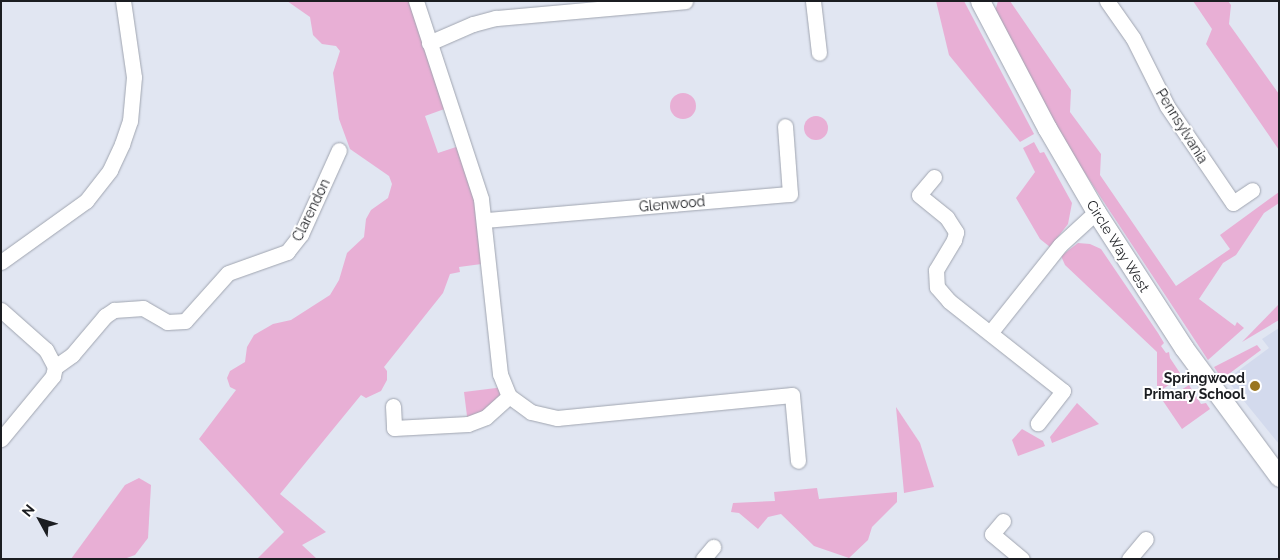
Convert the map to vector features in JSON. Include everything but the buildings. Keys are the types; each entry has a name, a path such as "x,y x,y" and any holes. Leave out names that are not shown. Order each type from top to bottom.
{"street":[{"path":"1,262 86,201 106,176 122,144 130,121 134,77 123,1"},
{"path":"416,1 486,220 500,374 509,396 531,412 557,418 792,395 798,461"},
{"path":"429,43 472,24 496,18 685,1"},
{"path":"813,1 819,54"},
{"name":"Circle Way West","path":"980,1 1047,128 1096,212 1184,348 1279,477"},
{"name":"Pennsylvania","path":"1107,1 1133,38 1167,106 1233,204 1252,190"},
{"name":"Glenwood","path":"486,220 790,194 785,126"},
{"name":"Clarendon","path":"55,367 72,355 105,316 114,310 143,308 168,322 185,321 228,273 287,252 301,234 339,150"},
{"path":"934,177 919,196 947,218 956,232 954,240 936,270 937,287 949,301 1063,391 1038,423"},
{"path":"990,332 1060,245 1096,212"},
{"path":"1,310 46,350 55,367 53,376 1,439"},
{"path":"393,406 394,428 468,424 486,417 509,396"},
{"path":"1003,521 992,534 1022,559"},
{"path":"1129,559 1146,539"}],"shaded area":[{"path":"287,1 416,1 450,107 425,116 438,153 462,145 489,263 459,267 460,272 450,274 443,293 384,367 387,371 387,380 381,391 366,398 361,395 280,494 326,532 302,545 317,559 257,559 284,532 199,439 236,390 230,387 227,378 230,371 245,362 247,347 254,335 273,324 291,320 330,295 339,280 347,253 364,237 366,219 371,210 388,198 392,184 389,176 350,149 339,119 333,73 340,51 336,46 322,44 313,35 310,17"},
{"path":"936,1 964,1 1034,134 1020,142 949,55"},
{"path":"998,1 1010,1 1071,90 1070,112 1101,154 1100,175 1176,286 1230,249 1220,235 1279,192 1279,203 1264,213 1236,255 1223,263 1199,299 1235,326 1237,322 1244,328 1208,360 1061,137 995,11"},
{"path":"1193,1 1228,1 1231,5 1229,24 1279,94 1279,150 1206,44 1212,29"},
{"path":"683,93 692,97 696,106 692,115 683,119 674,115 670,106 674,97"},
{"path":"816,116 825,119 828,128 825,137 816,140 807,137 804,128 807,119"},
{"path":"1034,142 1040,153 1044,152 1072,203 1068,224 1050,247 1040,239 1016,198 1035,172 1023,148"},
{"path":"1078,243 1090,244 1101,249 1158,333 1164,343 1161,346 1166,353 1169,352 1170,358 1182,376 1157,393 1157,352 1065,265 1061,256"},
{"path":"1279,304 1279,320 1242,342"},
{"name":"Springwood Primary School","path":"1279,328 1279,444 1231,385 1231,376 1269,348 1262,339"},
{"path":"1257,345 1261,350 1222,379 1214,367"},
{"path":"1189,385 1201,404 1206,403 1210,409 1182,429 1163,401"},
{"path":"504,387 509,396 468,424 464,392"},
{"path":"1077,403 1099,424 1052,443 1050,437"},
{"path":"896,407 920,443 934,487 904,493"},
{"path":"1022,429 1043,441 1045,446 1018,456 1012,440"},
{"path":"139,478 151,485 148,538 135,555 124,559 71,559 125,485"},
{"path":"817,488 819,499 897,492 897,502 872,527 868,540 849,558 814,546 781,514 768,517 758,529 739,513 731,512 733,503 775,501 774,492"}],"place":[{"name":"Springwood Primary School","path":"1255,386"}]}
